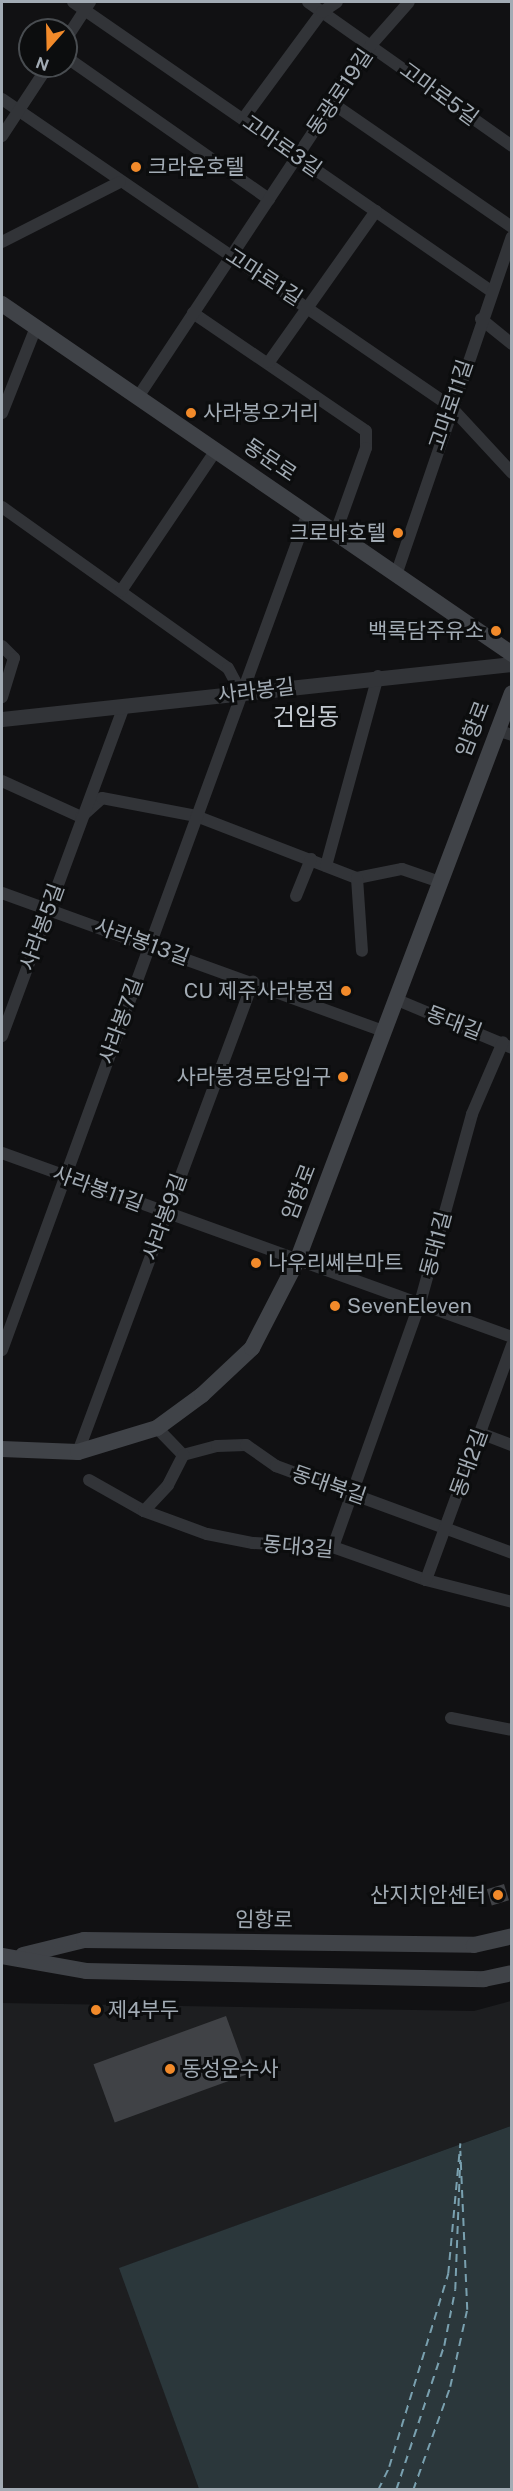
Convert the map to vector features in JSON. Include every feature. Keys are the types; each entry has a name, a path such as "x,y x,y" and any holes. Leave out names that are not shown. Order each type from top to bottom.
{"main road":[{"name":"동문로","path":"2,304 512,654"},
{"name":"임항로","path":"2,1449 78,1452 157,1428 202,1395 252,1348 297,1261 439,882 504,733 512,693"},
{"name":"임항로","path":"9,1956 84,1940 474,1945 512,1936"},
{"name":"임항로","path":"9,1956 86,1971 484,1979 512,1973"}],"street":[{"name":"고마로3길","path":"73,2 87,5 243,119 491,291"},
{"name":"고마로5길","path":"308,2 512,146"},
{"path":"243,119 322,12 337,2"},
{"name":"동광로19길","path":"138,397 371,45 409,2"},
{"path":"78,20 87,5"},
{"path":"78,65 269,199"},
{"path":"2,136 40,78"},
{"name":"고마로1길","path":"2,99 120,182 311,307 450,406 512,473"},
{"path":"332,103 512,227"},
{"path":"2,242 120,182"},
{"path":"269,362 311,307 376,212"},
{"name":"고마로11길","path":"396,575 450,406 512,237"},
{"path":"193,312 269,362 366,431 366,448 336,532"},
{"path":"481,319 512,344"},
{"path":"2,413 36,327"},
{"path":"121,591 216,450"},
{"path":"2,507 228,668 241,692"},
{"name":"사라봉7길","path":"2,1350 308,513"},
{"path":"2,646 15,658 2,697"},
{"name":"사라봉길","path":"2,719 378,676 512,664"},
{"path":"326,866 378,676"},
{"name":"사라봉5길","path":"2,1036 123,706"},
{"path":"2,781 81,817 102,798 196,816 357,878 402,869 439,882"},
{"path":"296,897 311,859"},
{"path":"357,878 362,951"},
{"name":"사라봉13길","path":"2,893 383,1031"},
{"name":"사라봉9길","path":"78,1452 253,982"},
{"name":"동대길","path":"395,999 507,1045"},
{"name":"동대1길","path":"333,1547 420,1303 472,1114 507,1045"},
{"name":"사라봉11길","path":"2,1154 512,1337"},
{"name":"동대2길","path":"426,1580 512,1345"},
{"path":"144,1511 168,1485 183,1455 157,1428"},
{"path":"480,1433 512,1445"},
{"name":"동대북길","path":"183,1455 217,1446 246,1445 276,1466 353,1492 512,1553"},
{"name":"동대3길","path":"90,1480 144,1511 207,1534 253,1544 333,1547 426,1580 512,1602"},
{"path":"451,1718 512,1730"}],"shaded area":[{"path":"511,2001 511,2126 120,2268 199,2489 2,2490 2,2003 474,2011"},
{"path":"511,2126 511,2489 199,2489 119,2268"}],"building":[{"name":"산지치안센터","path":"504,1884 509,1900 492,1906 487,1889"},
{"name":"동성운수사","path":"226,2016 247,2074 115,2122 94,2064"}],"ferry route":[{"path":"378,2490 389,2467 448,2274 460,2144"},
{"path":"413,2490 450,2387 467,2310 460,2151"},
{"path":"396,2490 444,2346 455,2290 460,2160"}],"place":[{"name":"크라운호텔","path":"136,167"},
{"name":"사라봉오거리","path":"191,413"},
{"name":"크로바호텔","path":"398,533"},
{"name":"백록담주유소","path":"496,631"},
{"name":"CU 제주사라봉점","path":"346,991"},
{"name":"사라봉경로당입구","path":"343,1077"},
{"name":"나우리쎄븐마트","path":"256,1263"},
{"name":"SevenEleven","path":"335,1306"},
{"name":"산지치안센터","path":"498,1895"},
{"name":"제4부두","path":"96,2010"},
{"name":"동성운수사","path":"170,2069"}],"district":[{"name":"건입동","path":"306,717"}]}
